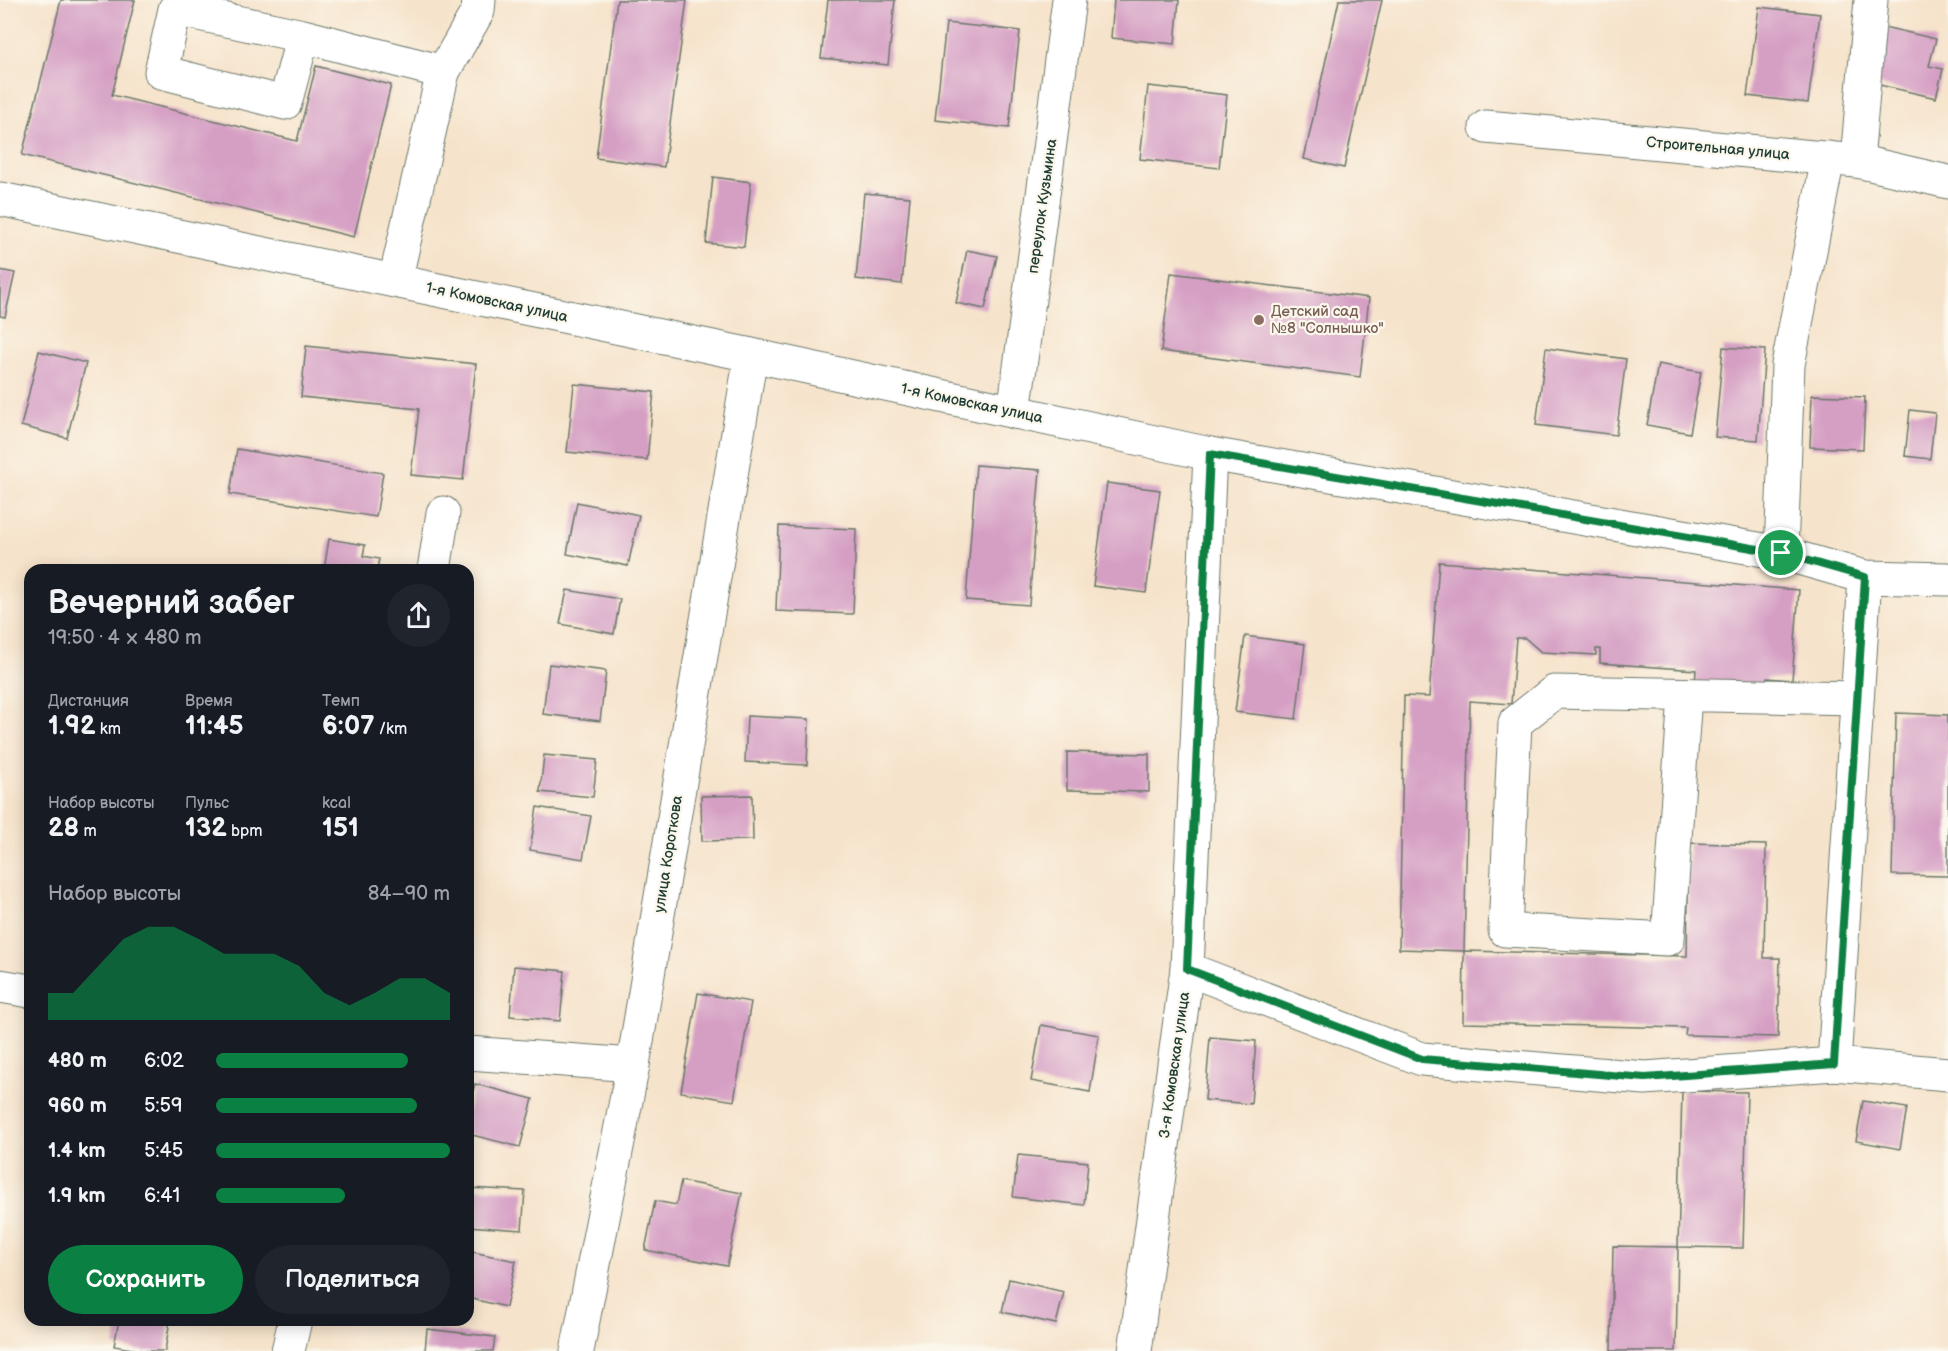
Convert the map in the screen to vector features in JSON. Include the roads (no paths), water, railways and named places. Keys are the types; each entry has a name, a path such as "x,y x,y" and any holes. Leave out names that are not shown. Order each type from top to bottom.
{"street":[{"path":"395,281 443,72 478,11 479,0"},
{"name":"переулок Кузьмина","path":"1014,412 1069,0"},
{"path":"1781,553 1788,365 1843,159 1871,0"},
{"path":"303,36 443,72"},
{"name":"Строительная улица","path":"1486,127 1843,159 1948,182"},
{"name":"1-я Комовская улица","path":"0,198 751,355 1210,454 1781,553 1865,577 1948,579"},
{"name":"улица Короткова","path":"577,1351 633,1065 751,355"},
{"name":"3-я Комовская улица","path":"1135,1351 1187,969 1210,454"},
{"path":"435,564 443,513"},
{"path":"1834,1064 1865,577"},
{"path":"1685,695 1668,939 1505,930 1515,723 1554,692 1857,698"},
{"path":"1187,969 1422,1059 1645,1078 1834,1064 1948,1074"},
{"path":"0,986 24,990"},
{"path":"474,1053 633,1065"},
{"path":"288,1351 294,1326"}],"place":[{"name":"Детский сад №8 \"Солнышко\"","path":"1259,320"}]}
